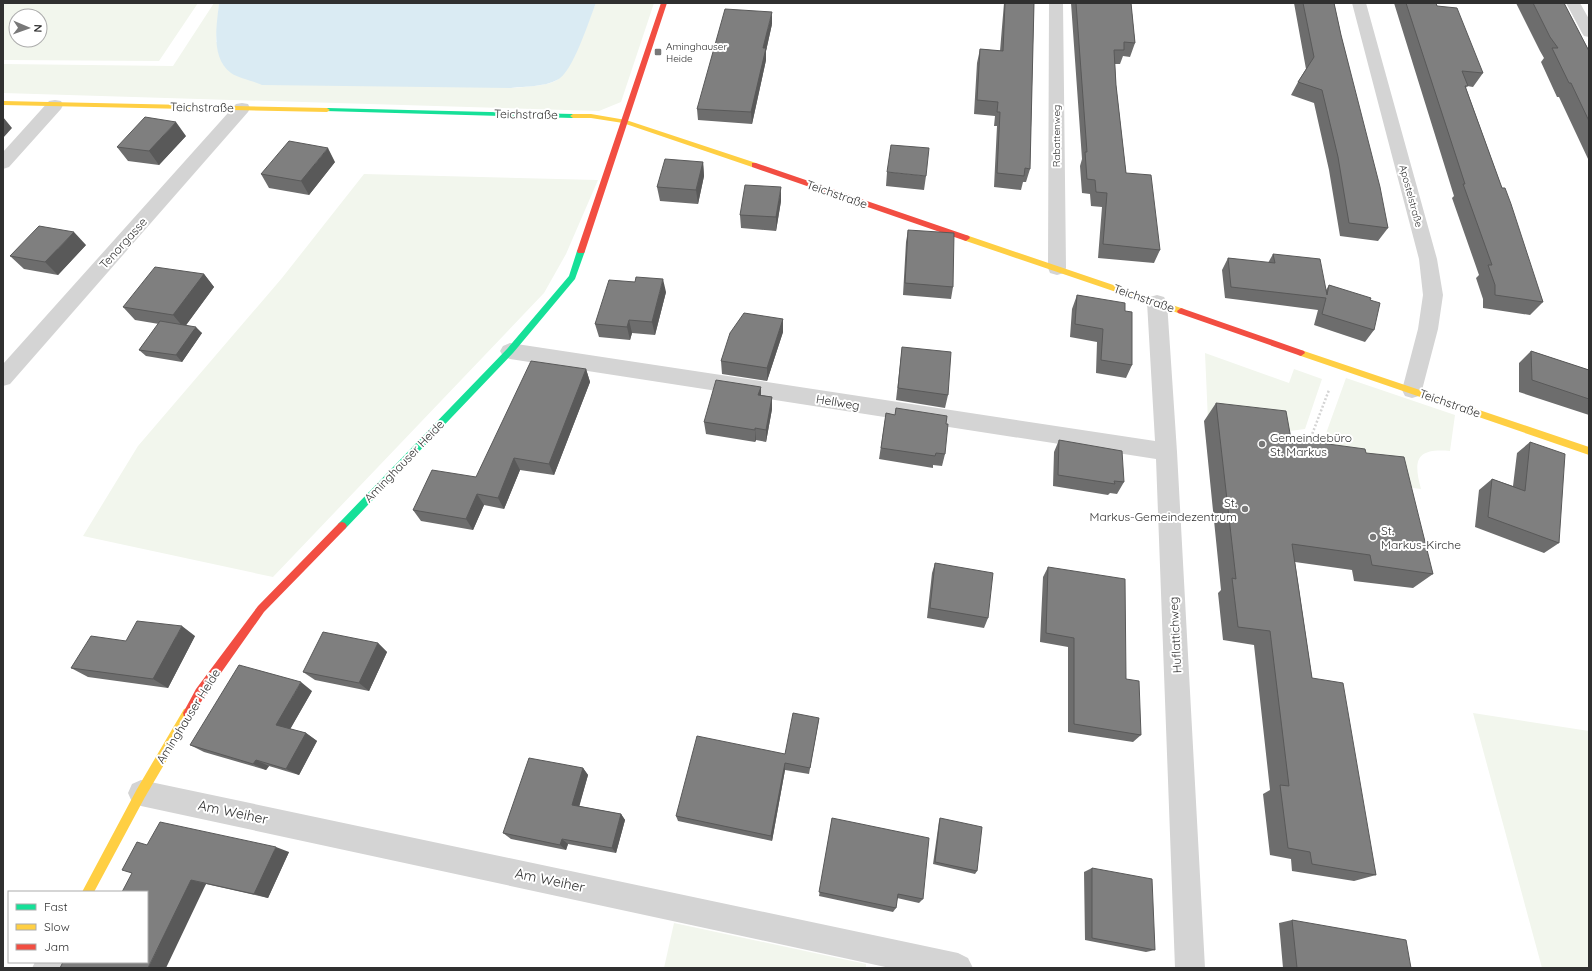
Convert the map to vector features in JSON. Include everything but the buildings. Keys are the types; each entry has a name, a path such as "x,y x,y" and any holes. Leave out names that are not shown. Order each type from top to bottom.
{"street":[{"name":"Aminghauser Heide","path":"89,891 141,793 200,693 261,609 510,351 572,277 664,3"},
{"name":"Rabattenweg","path":"1056,3 1057,268"},
{"name":"Apostelstraße","path":"1359,3 1429,266 1432,295 1428,329 1412,390"},
{"path":"1573,3 1589,33"},
{"name":"Teichstraße","path":"3,103 591,116 624,121 1157,302 1589,451"},
{"path":"3,163 55,105"},
{"name":"Tenorgasse","path":"3,378 242,108"},
{"name":"Huflattichweg","path":"1157,302 1166,452 1190,968"},
{"name":"Hellweg","path":"510,351 1166,452"},
{"name":"Am Weiher","path":"141,793 958,968"}],"path":[{"path":"1307,448 1339,365"}],"shaded area":[{"path":"3,3 198,3 159,61 3,60"},
{"path":"214,3 219,3 216,42 511,88 547,84 557,80 563,75 574,56 596,3 654,3 621,102 599,111 3,93 3,64 173,66"},
{"path":"219,3 596,3 575,57 563,75 557,80 546,84 511,88 262,85 231,73 224,67 217,50 216,40"},
{"path":"364,174 598,180 566,254 544,293 273,577 83,536 138,446 282,278"},
{"path":"1205,353 1289,383 1294,369 1322,379 1305,429 1290,431 1208,421"},
{"path":"1346,378 1455,415 1450,451 1430,452 1424,454 1420,458 1417,470 1421,489 1405,487 1328,447 1324,439"},
{"path":"1473,713 1589,731 1589,968 1542,968"},
{"path":"674,923 866,964 866,968 664,968"}],"traffic: fast":[{"path":"327,110 573,116"},
{"path":"342,526 510,351 572,277 581,251"}],"traffic: slow":[{"path":"3,103 327,110"},
{"path":"573,116 591,116 624,121 754,165"},
{"path":"966,238 1181,311"},
{"path":"1301,353 1589,451"},
{"path":"89,891 141,793 188,713"}],"traffic: jam":[{"path":"581,251 664,3"},
{"path":"754,165 966,238"},
{"path":"1181,311 1301,353"},
{"path":"188,713 200,693 261,609 342,526"}],"place":[{"name":"Aminghauser Heide","path":"658,52"},
{"name":"Gemeindebüro St. Markus","path":"1262,444"},
{"name":"St. Markus-Gemeindezentrum","path":"1245,509"},
{"name":"St. Markus-Kirche","path":"1373,537"}]}
